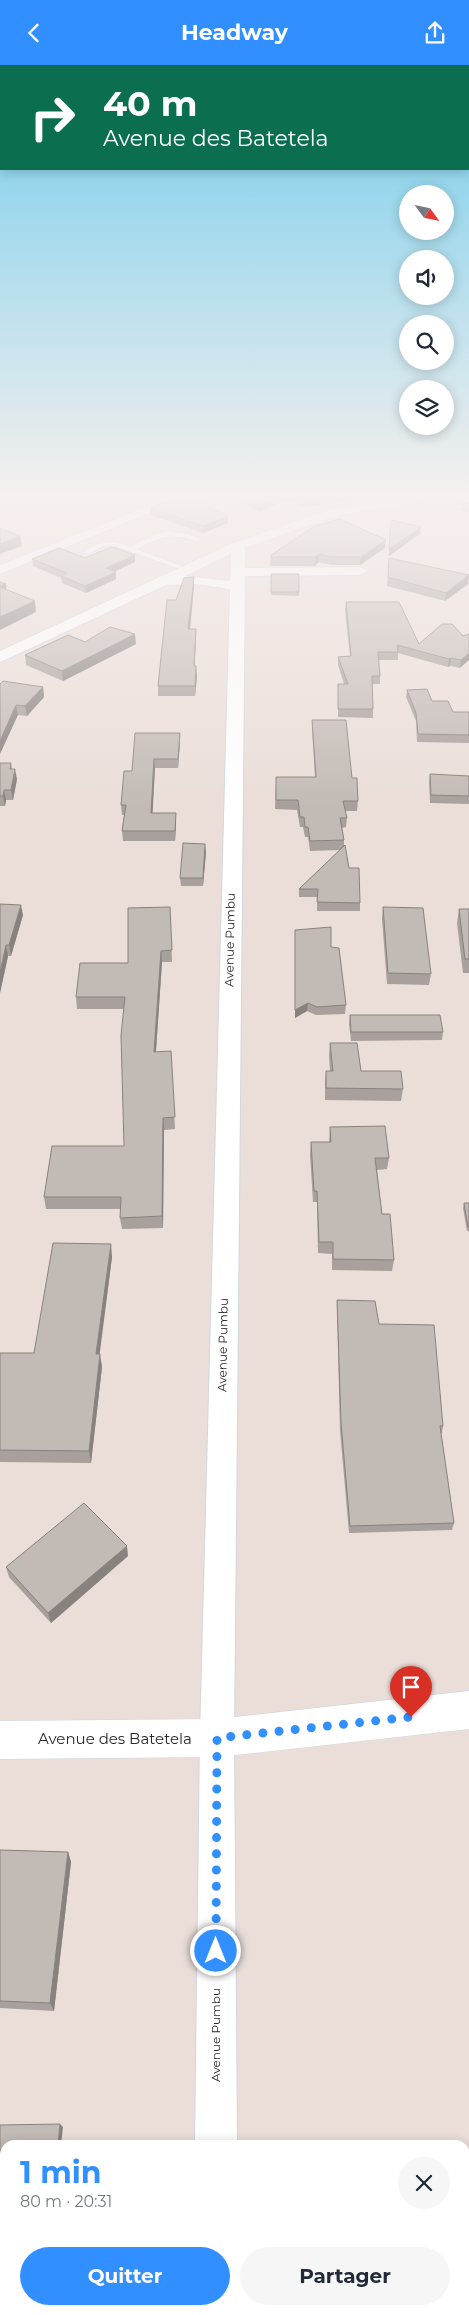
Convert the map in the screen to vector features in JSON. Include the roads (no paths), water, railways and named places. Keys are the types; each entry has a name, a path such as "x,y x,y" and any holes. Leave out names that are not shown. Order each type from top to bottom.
{"street":[{"path":"0,657 124,598"},
{"name":"Avenue Pumbu","path":"216,2140 217,1738 236,598"},
{"name":"Avenue des Batetela","path":"0,1740 217,1738 469,1710"}]}
